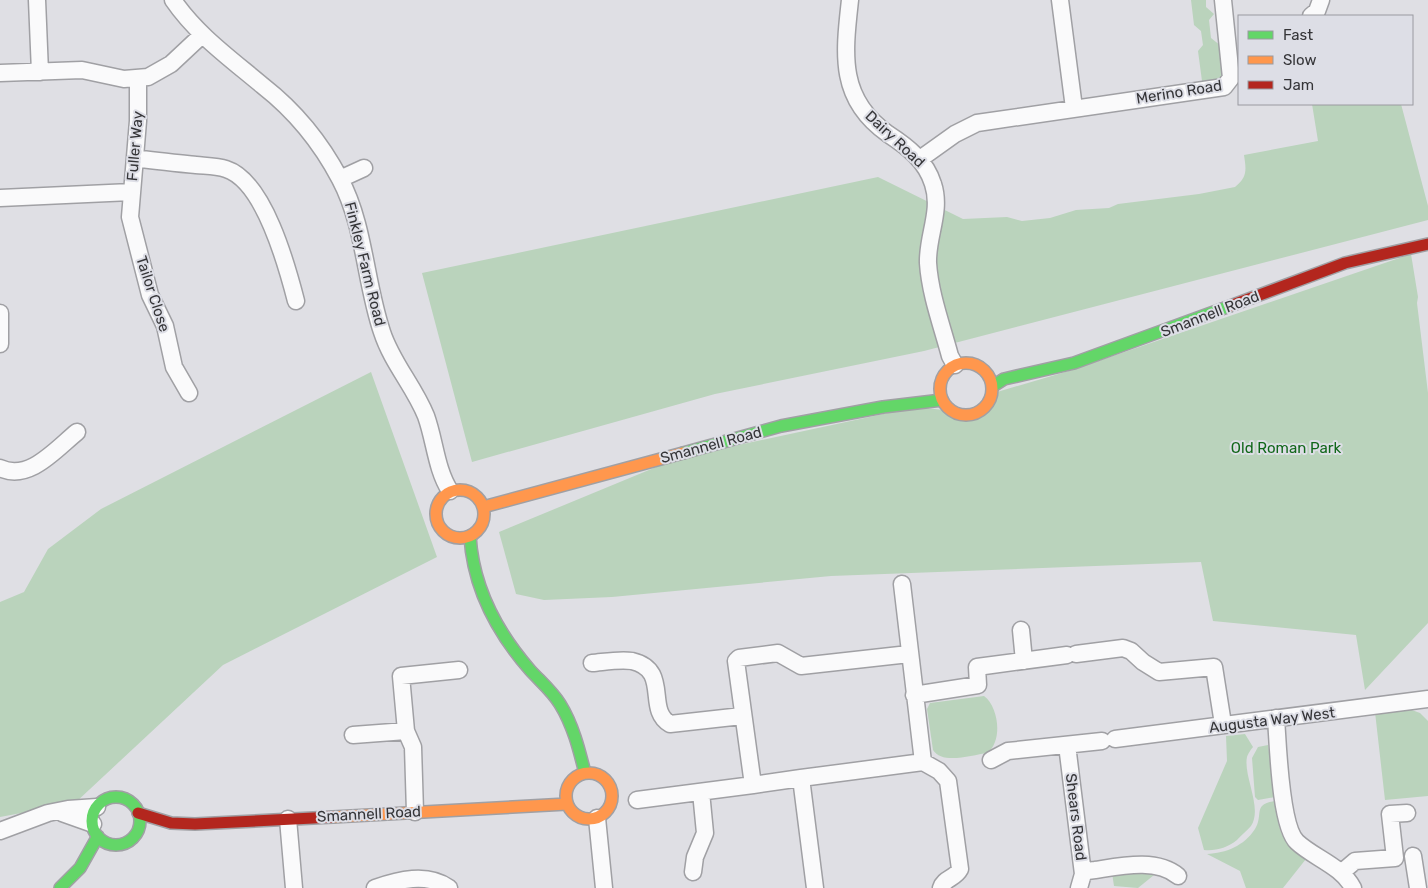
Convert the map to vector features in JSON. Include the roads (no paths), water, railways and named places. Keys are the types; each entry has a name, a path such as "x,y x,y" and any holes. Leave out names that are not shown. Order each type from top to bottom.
{"street":[{"path":"38,0 40,72"},
{"name":"Finkley Farm Road","path":"173,0 202,35 294,113 322,148 340,179 355,216 382,333 395,362 425,415 440,468 450,491"},
{"name":"Dairy Road","path":"850,0 846,55 848,78 855,99 880,128 920,159 930,176 935,198 935,220 929,250 930,278 950,356 955,365"},
{"path":"1060,0 1074,108"},
{"name":"Merino Road","path":"920,159 955,134 977,123 1224,86 1230,83 1233,27 1223,0"},
{"path":"1312,15 1318,11 1321,0"},
{"path":"0,73 82,70 124,79 138,79 154,75 167,67 202,35"},
{"name":"Fuller Way","path":"0,198 131,192 139,115 138,79"},
{"path":"135,158 220,168 236,173 243,179 252,188 278,240 296,301"},
{"path":"340,179 364,168"},
{"name":"Tailor Close","path":"131,192 130,217 148,287 163,320 174,367 189,393"},
{"name":"Smannell Road","path":"993,386 1004,379 1074,363 1129,344 1345,263 1428,244"},
{"path":"0,313 0,344"},
{"path":"964,363 982,368 993,386 989,404 973,415 955,414 942,400 940,395 942,379 947,371 955,365 964,363"},
{"name":"Smannell Road","path":"483,507 781,426 884,407 942,400"},
{"path":"0,468 16,473 27,470 77,432"},
{"path":"464,490 470,492 476,496 483,507 483,521 476,532 470,536 464,538 450,536 444,532 436,521 436,507 444,495 450,491 464,490"},
{"path":"470,536 470,547 482,601 503,638 562,707 578,742 585,773"},
{"path":"902,584 923,762"},
{"path":"1021,630 1024,661"},
{"path":"914,695 978,685 977,667 1123,648 1131,651 1142,662 1159,672 1213,663 1223,724"},
{"path":"753,785 736,665 739,658 778,654 801,666 909,654"},
{"path":"592,663 630,661 648,670 654,675 660,714 670,724 742,716"},
{"path":"415,812 412,747 406,731 400,676 459,670"},
{"name":"Augusta Way West","path":"992,760 1008,751 1109,740 1223,724 1391,706 1428,699"},
{"path":"1276,718 1286,816 1291,833 1299,843 1341,873 1353,888"},
{"path":"353,735 406,731"},
{"name":"Shears Road","path":"1067,745 1081,881"},
{"path":"637,800 923,762 939,771 948,781 960,869 955,877 942,884 941,888"},
{"path":"585,773 593,773 606,780 613,794 609,809 597,818 579,818 567,804 566,796 571,781 585,773"},
{"path":"801,778 815,888"},
{"path":"693,872 695,857 705,833 701,792"},
{"path":"60,888 80,868 106,851 132,839 140,825 138,813 130,801 122,798 107,799 97,807 93,815 96,830 106,851"},
{"name":"Smannell Road","path":"138,813 171,823 288,819 567,804"},
{"path":"0,831 48,813 68,809 97,807"},
{"path":"57,812 96,830"},
{"path":"1341,873 1355,861 1395,858 1390,814 1407,813"},
{"path":"597,818 604,888"},
{"path":"288,819 294,888"},
{"name":"Smannell Road","path":"138,830 151,831 171,823"},
{"path":"80,868 96,830"},
{"path":"1413,856 1418,888"},
{"path":"1081,881 1087,871 1147,865 1166,868 1178,876"},
{"path":"375,888 423,879 439,882 449,888"}],"park label":[{"name":"Old Roman Park","path":"1286,448"}]}
